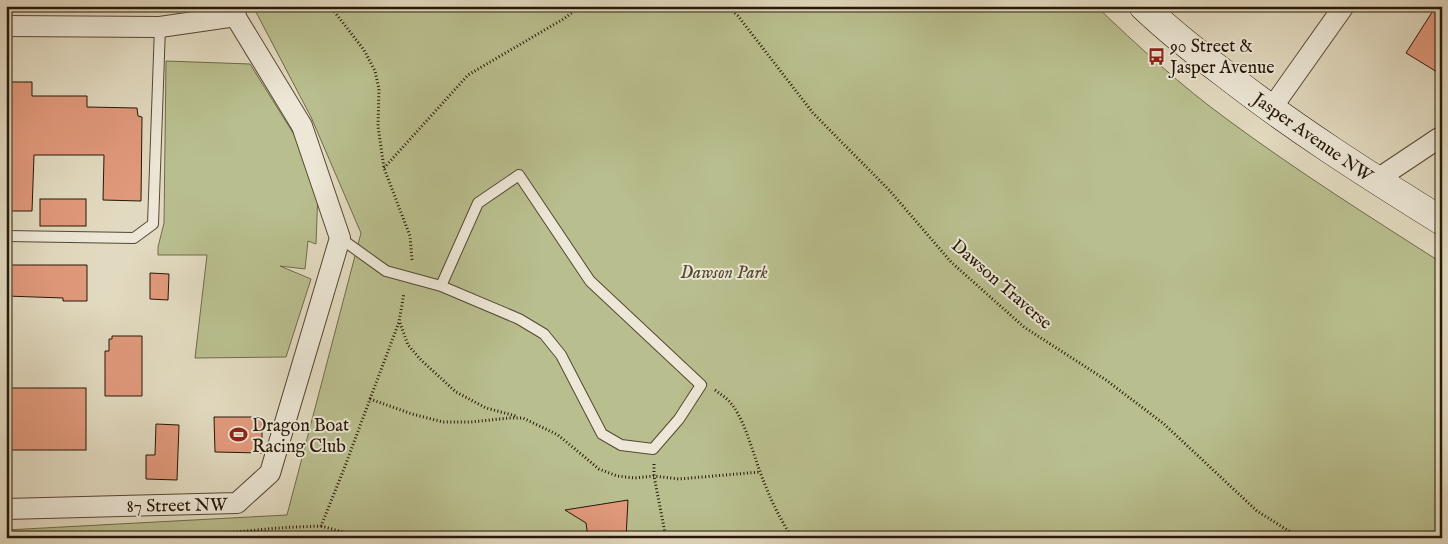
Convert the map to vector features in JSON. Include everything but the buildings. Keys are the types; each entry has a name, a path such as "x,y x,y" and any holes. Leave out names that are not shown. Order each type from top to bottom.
{"main road":[{"name":"Jasper Avenue NW","path":"1143,6 1190,47 1271,110 1376,180 1442,221"}],"street":[{"path":"1271,110 1344,6"},
{"path":"6,26 160,27 232,11 302,126 340,238"},
{"path":"1376,180 1439,138"},
{"name":"87 Street NW","path":"6,509 237,503 270,473 340,238"}],"lane":[{"path":"6,236 134,238 153,224 160,27"},
{"path":"340,238 386,271 441,286 519,319 544,334 561,355 602,434 621,445 653,449 679,418 701,384 590,282 519,175 478,203 441,286"}],"path":[{"path":"321,526 399,322 412,258 410,236 384,168 378,126 379,89 375,71 364,50 330,6"},
{"path":"384,168 468,75 565,18 580,6"},
{"name":"Dawson Traverse","path":"727,6 738,16 813,113 890,191 951,262 1024,327 1106,380 1164,424 1257,511 1300,538"},
{"path":"399,322 408,345 412,350 456,392 486,408 523,418 558,435 599,468 617,476 636,478 654,476 679,479 760,472"},
{"path":"701,384 714,389 734,406 780,518 792,538"},
{"path":"370,399 412,414 443,422 523,418"},
{"path":"653,449 654,476 666,538"},
{"path":"153,538 321,526 343,532 351,538"}],"green space":[{"name":"Dawson Park","path":"251,6 1096,6 1177,80 1228,120 1307,176 1442,263 1442,538 6,538 6,530 287,515 361,233 311,117"},
{"path":"166,61 250,64 308,157 318,191 316,244 308,241 305,269 280,266 311,279 286,357 195,358 207,255 158,255 164,223"}],"place":[{"name":"90 Street & Jasper Avenue","path":"1156,56"},
{"name":"Dragon Boat Racing Club","path":"238,435"}]}
